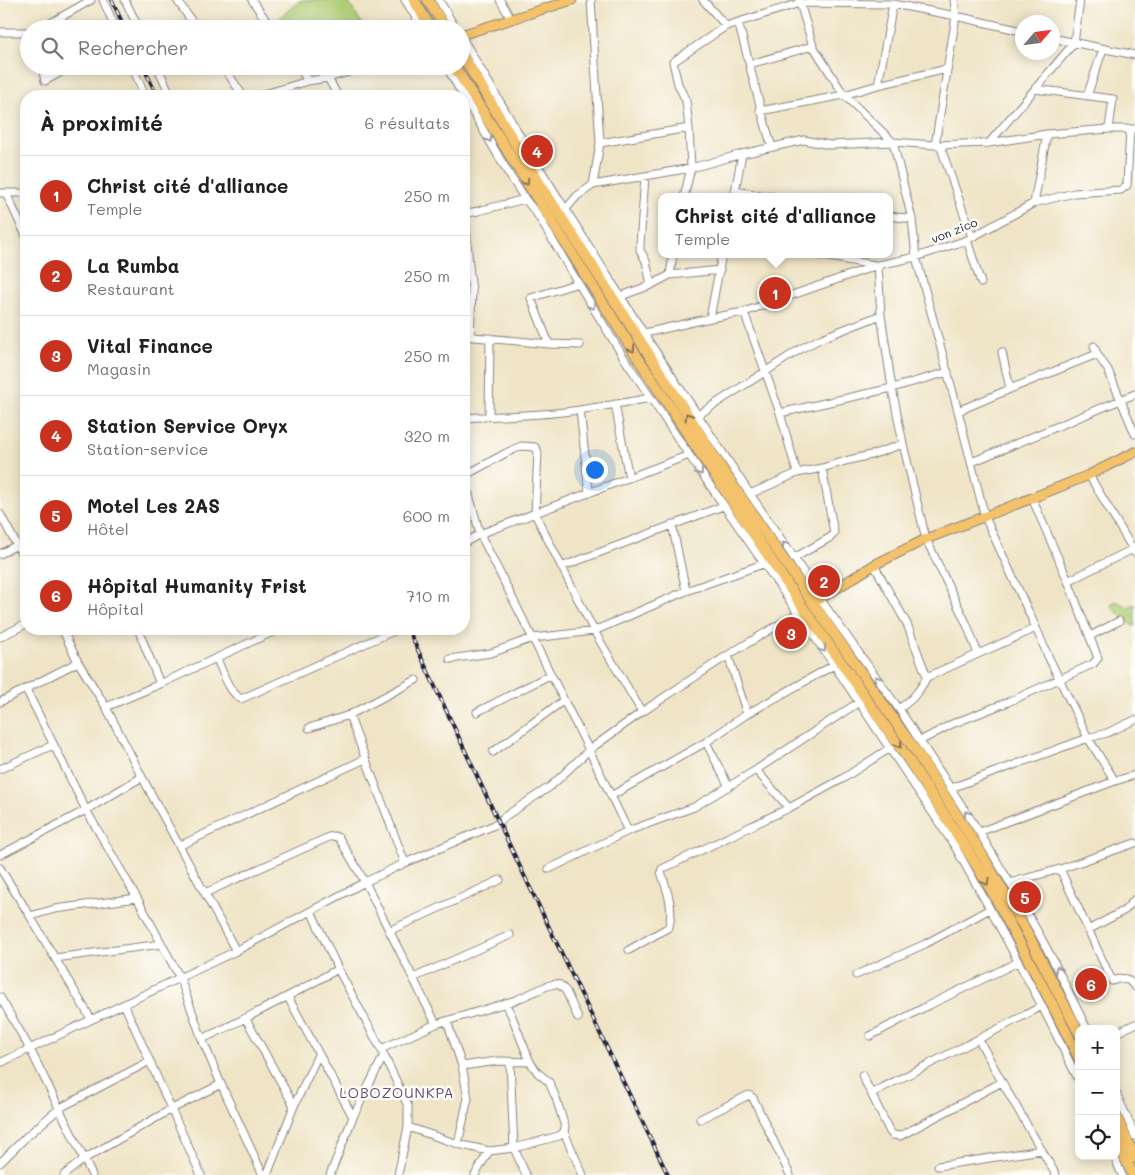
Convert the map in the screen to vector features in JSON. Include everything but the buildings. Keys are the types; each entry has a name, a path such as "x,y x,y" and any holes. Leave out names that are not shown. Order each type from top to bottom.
{"highway":[{"path":"414,0 426,20"},
{"path":"428,0 440,20"},
{"path":"470,68 528,165 643,347 969,853 993,893 1075,1050"},
{"path":"460,75 469,90"},
{"path":"470,91 634,352 721,485 917,753 978,848 1024,927 1075,1025"},
{"path":"1120,1125 1135,1158"},
{"path":"1120,1147 1133,1175"}],"main road":[{"path":"470,33 572,0"},
{"path":"809,606 874,565 926,540 1032,498 1135,452"}],"street":[{"path":"56,20 91,0"},
{"path":"103,0 112,20"},
{"path":"125,0 135,20"},
{"path":"177,0 191,20"},
{"path":"252,0 266,20"},
{"path":"405,0 417,20"},
{"path":"439,0 451,20"},
{"path":"500,0 511,20"},
{"path":"591,0 600,144 593,185"},
{"path":"703,0 726,26"},
{"path":"954,0 956,16 947,69 938,145 970,238 981,283"},
{"path":"989,143 1074,43 1080,0"},
{"path":"685,193 691,168 689,128 686,101 678,84 672,62 726,26 799,1 893,4 1015,29"},
{"path":"799,1 813,46 844,95 893,142 912,220 916,257 972,462 985,517 1048,656 1088,738 1115,781"},
{"path":"878,85 893,4"},
{"path":"738,22 750,64 760,111 772,147"},
{"path":"0,32 20,32"},
{"path":"1060,40 1135,55"},
{"path":"750,64 813,46"},
{"path":"1087,96 1103,49"},
{"path":"470,51 535,161 621,296 794,558 809,606 834,665 954,845 1042,1006 1075,1073"},
{"path":"760,111 844,95 947,69"},
{"path":"44,75 45,81 56,75"},
{"path":"136,75 142,90"},
{"path":"161,75 168,90"},
{"path":"229,75 240,90"},
{"path":"304,75 308,80"},
{"path":"277,90 308,80 338,75"},
{"path":"451,75 460,90"},
{"path":"328,78 335,90"},
{"path":"1035,89 1113,99 1109,129"},
{"path":"470,107 524,199 537,214 624,358 763,564 809,606 899,708 1010,883 1054,962 1085,1025"},
{"path":"600,144 689,128"},
{"path":"566,209 577,196 593,185 691,168 804,140 830,145 893,142 938,145 989,143 1047,134 1132,129"},
{"name":"von zico","path":"878,265 916,257 970,238 1034,203 1074,193 1121,190 1127,185 1132,129"},
{"path":"1034,203 1047,134"},
{"path":"735,193 742,154"},
{"path":"646,177 640,250 646,261 651,285"},
{"path":"20,193 3,193 20,225"},
{"path":"470,212 524,199"},
{"path":"893,217 912,220"},
{"path":"670,275 672,258"},
{"path":"710,318 722,258"},
{"path":"836,258 878,265"},
{"path":"645,333 744,312 878,265"},
{"path":"878,265 881,315 892,388 926,540 967,625 978,654"},
{"path":"621,296 651,285 670,275 720,270"},
{"path":"470,283 472,292 470,310"},
{"path":"548,344 530,298 578,283"},
{"path":"744,312 780,413 797,473"},
{"path":"698,415 802,348 822,338 881,315"},
{"path":"470,336 548,344 580,345"},
{"path":"489,416 490,338"},
{"path":"1094,346 1122,400 1135,434"},
{"path":"1002,352 1010,389"},
{"path":"958,411 1097,354"},
{"path":"780,413 892,388 948,372"},
{"path":"972,462 1135,394"},
{"path":"470,418 580,410 651,398"},
{"path":"615,404 629,478"},
{"path":"580,410 589,492"},
{"path":"750,494 797,473 871,455 903,444"},
{"path":"470,473 521,446 535,447 538,452 534,514 594,631 642,712"},
{"path":"470,540 480,534 688,455"},
{"path":"794,558 832,537 834,533 822,468"},
{"path":"1068,581 1134,551 1089,474"},
{"path":"470,498 480,534 628,831"},
{"path":"920,741 952,724 1008,702 1093,664 1098,658 1068,581 1032,498"},
{"path":"561,567 723,506"},
{"path":"0,514 20,550"},
{"path":"672,524 686,591"},
{"path":"0,554 17,546"},
{"path":"450,659 491,653 533,638 594,631 686,591 763,564"},
{"path":"874,565 907,624 927,677"},
{"path":"0,1063 236,951 365,882 499,823 504,817 551,786 589,750 642,712 728,655 809,606"},
{"path":"1090,636 1119,621"},
{"path":"0,637 20,627"},
{"path":"899,708 918,693 927,677 1036,628"},
{"path":"65,635 78,662 106,707 236,951"},
{"path":"140,635 160,684"},
{"path":"106,707 267,635"},
{"path":"217,659 225,678 235,695 240,699 384,635"},
{"path":"728,655 747,714"},
{"path":"0,702 78,662"},
{"path":"611,796 706,742 747,714 834,665"},
{"path":"477,712 550,675"},
{"path":"309,728 349,715 416,680"},
{"path":"26,689 86,810 137,898 180,978 202,1039 263,1175"},
{"path":"493,752 564,700"},
{"path":"549,869 628,831 694,807 756,770 859,702"},
{"path":"349,715 405,863"},
{"path":"951,788 1088,738 1107,733 1135,720"},
{"path":"706,742 729,787"},
{"path":"0,769 53,745"},
{"path":"629,950 669,927 671,912 661,872 662,869 789,808 842,779 890,748"},
{"path":"179,846 365,760"},
{"path":"756,770 789,808"},
{"path":"979,832 1135,775"},
{"path":"0,855 86,810 142,777"},
{"path":"205,893 334,836 339,838 365,882 436,1024"},
{"path":"1010,883 1060,869 1135,843"},
{"path":"0,868 91,1019"},
{"path":"1060,869 1112,981 1127,978 1135,987"},
{"path":"389,931 500,880"},
{"path":"30,916 55,910 137,898"},
{"path":"1088,930 1125,910 1135,899"},
{"path":"311,910 338,969 397,1080 408,1106 408,1127 398,1175"},
{"path":"856,974 925,944 990,910"},
{"path":"413,978 510,935"},
{"path":"55,958 162,944"},
{"path":"870,1036 1018,962"},
{"path":"202,1039 246,1019 338,969"},
{"path":"332,1175 353,1117 382,1052 436,1024 505,1003 555,984 560,985 566,991 578,1018"},
{"path":"0,997 30,1049 92,1175"},
{"path":"288,997 353,1117"},
{"path":"505,1003 530,1062 538,1073 549,1082 556,1098 565,1128 564,1132 583,1175"},
{"path":"124,1004 170,1110 202,1175"},
{"path":"872,1093 979,1040 1042,1006"},
{"path":"246,1019 294,1106"},
{"path":"447,1021 462,1066 468,1098 458,1144"},
{"path":"1120,1031 1135,1024"},
{"path":"979,1040 1056,1175"},
{"path":"267,1175 294,1106 318,1055"},
{"path":"0,1163 26,1137 60,1108 150,1061"},
{"path":"462,1066 498,1061 530,1062"},
{"path":"510,1062 514,1148 526,1175"},
{"path":"862,1075 893,1136 900,1136 1002,1082"},
{"path":"64,1175 84,1159 170,1110 221,1084"},
{"path":"700,1120 749,1095 754,1098 790,1175"},
{"path":"1120,1102 1135,1136"},
{"path":"408,1127 458,1144 489,1151 514,1148 559,1136 564,1132"},
{"path":"938,1166 1042,1150"},
{"path":"475,1175 489,1151"},
{"path":"1116,1160 1122,1175"}],"green space":[{"path":"301,0 347,0 359,20 276,20"},
{"path":"1115,601 1128,607 1135,604 1135,626 1113,608 1111,605"}],"railway":[{"path":"112,0 121,20"},
{"path":"147,75 154,90"},
{"path":"411,635 668,1175"}],"place":[{"name":"Station Service Oryx","path":"537,151"},
{"name":"Christ cité d'alliance","path":"775,293"},
{"name":"La Rumba","path":"824,581"},
{"name":"Vital Finance","path":"791,633"},
{"name":"Motel Les 2AS","path":"1025,897"},
{"name":"Hôpital Humanity Frist","path":"1091,984"}],"district":[{"name":"LOBOZOUNKPA","path":"397,1092"}]}
